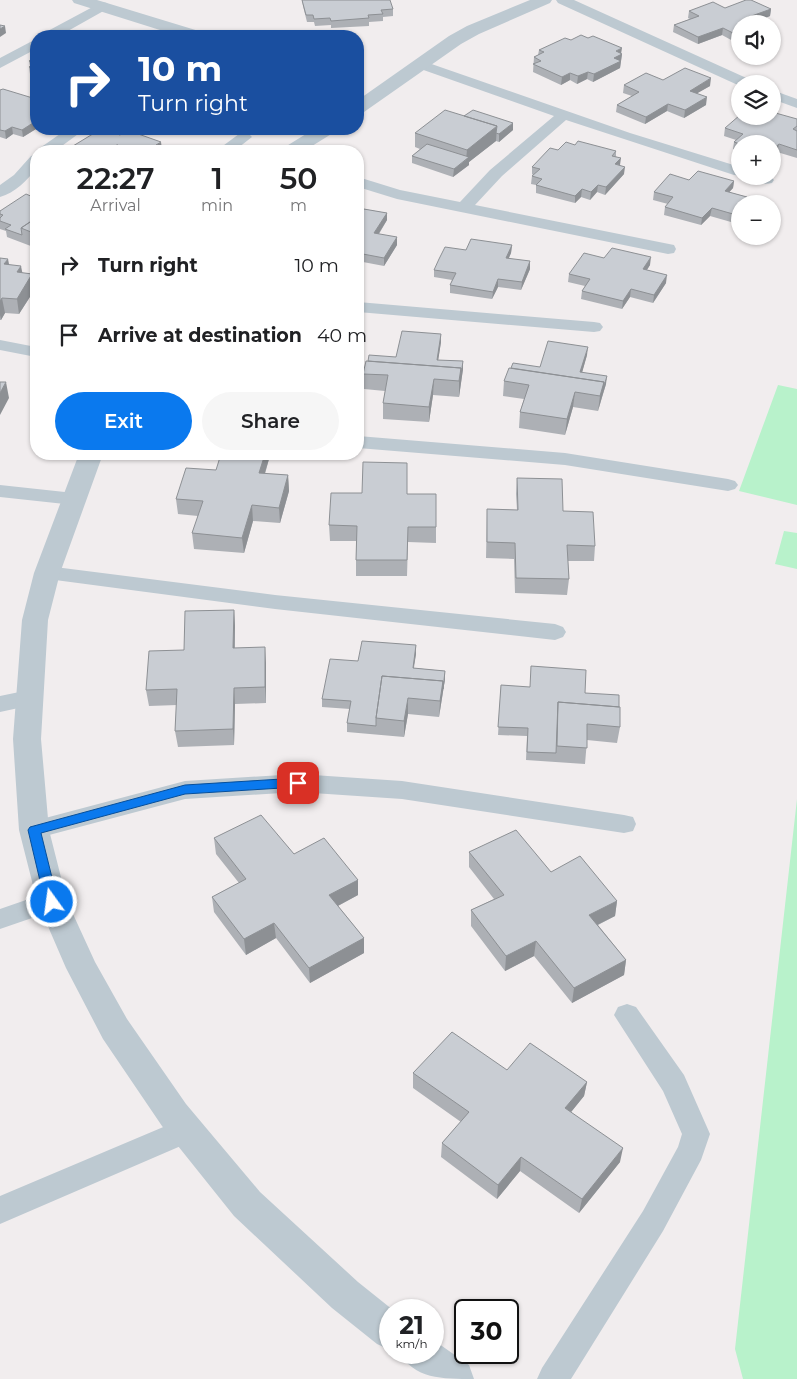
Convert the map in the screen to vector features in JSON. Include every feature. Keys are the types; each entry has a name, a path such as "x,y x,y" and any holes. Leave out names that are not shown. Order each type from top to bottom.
{"street":[{"path":"80,0 177,30"},
{"path":"364,104 420,64 474,30 544,0"},
{"path":"364,91 377,95"},
{"path":"301,145 317,135"},
{"path":"89,460 47,573 14,701 27,739 34,830 52,902 82,968 115,1029 174,1115 247,1204 345,1295 379,1322"},
{"path":"434,1364 455,1379"}],"lane":[{"path":"563,0 731,76"},
{"path":"60,30 102,6"},
{"path":"0,64 30,46"},
{"path":"420,64 625,136 731,169"},
{"path":"781,98 797,104"},
{"path":"464,208 496,173 565,114"},
{"path":"54,145 68,135"},
{"path":"233,145 244,137"},
{"path":"0,192 20,178 30,166"},
{"path":"364,184 397,194 668,249"},
{"path":"364,308 594,327"},
{"path":"0,345 30,351"},
{"path":"364,442 565,459 728,485"},
{"path":"0,491 74,499"},
{"path":"47,573 275,602 555,632"},
{"path":"34,830 185,790 298,783 402,790 624,824"},
{"path":"0,919 52,902"},
{"path":"553,1379 653,1221 691,1151 696,1134 674,1084 627,1015"},
{"path":"0,1210 187,1130"}],"green space":[{"path":"778,385 797,389 797,505 739,491"},
{"path":"784,531 797,533 797,569 775,564"},
{"path":"797,799 797,1379 743,1379 735,1349"}],"building":[{"path":"302,0 390,0 393,9 381,10 383,14 368,15 369,18 331,21 330,18 314,19 313,15 306,15"},
{"path":"751,0 771,9 754,15 731,15 731,32 723,28 698,37 674,25 699,16 689,11 713,2 725,8"},
{"path":"581,35 588,38 593,36 622,48 616,51 622,54 614,58 621,61 594,74 588,72 578,76 570,73 562,77 533,64 541,61 534,57 544,52 539,50 565,38 571,40"},
{"path":"685,68 711,78 690,91 707,97 685,110 668,104 646,117 617,105 639,92 624,85 646,73 663,80"},
{"path":"3,89 30,97 30,125 22,130 12,127 5,131 0,130 0,90"},
{"path":"445,110 497,126 467,150 415,133"},
{"path":"473,110 513,123 499,134 496,133 497,126 464,116"},
{"path":"781,115 797,119 797,126 793,129 797,131 797,150 781,145 781,135 742,135 743,134 725,128 731,123 731,125 781,125"},
{"path":"91,135 141,135 161,142 156,145 75,145"},
{"path":"578,141 616,151 612,156 621,158 615,164 625,167 606,187 598,185 591,192 582,189 575,196 536,185 542,179 532,176 540,169 532,167 550,148 558,150 566,142 575,145"},
{"path":"427,144 469,157 454,169 412,156"},
{"path":"698,171 731,180 731,184 725,191 740,195 731,195 731,213 712,208 702,218 665,207 673,197 654,192 670,174 689,180"},
{"path":"26,194 30,196 30,222 21,228 22,235 5,229 11,225 0,221 3,215 0,214 0,211"},
{"path":"364,209 387,213 374,233 397,237 384,258 364,254"},
{"path":"30,222 30,232 21,228"},
{"path":"471,239 512,245 506,258 530,261 522,282 498,279 493,292 450,285 456,273 434,270 439,259 445,247 466,250"},
{"path":"612,248 651,257 643,269 667,275 654,295 631,289 623,301 582,291 590,279 569,274 584,253 604,258"},
{"path":"0,258 8,259 4,264 21,266 17,272 30,274 30,277 17,299 2,298 0,301"},
{"path":"402,331 441,334 437,360 463,361 461,375 461,368 368,361 369,355 396,357"},
{"path":"548,341 588,347 580,372 607,376 603,389 604,382 511,368 513,363 540,367"},
{"path":"366,361 461,368 459,381 434,379 429,407 383,403 388,375 364,374"},
{"path":"509,368 604,382 600,396 575,392 567,419 520,412 529,385 504,381"},
{"path":"0,382 6,382 0,393"},
{"path":"219,460 263,460 259,473 288,475 279,508 252,505 242,538 192,533 203,501 176,499 186,468 216,470"},
{"path":"363,462 407,463 407,494 436,494 436,527 408,527 407,560 356,560 357,526 329,525 331,493 362,493"},
{"path":"517,478 562,479 563,511 593,512 595,546 567,545 569,579 516,578 515,543 487,542 487,509 518,510"},
{"path":"234,610 233,648 265,647 265,687 234,688 233,729 175,731 177,689 146,690 149,651 184,650 185,611"},
{"path":"362,641 416,645 413,668 445,671 443,689 443,681 382,676 376,726 347,723 351,701 322,699 330,659 358,661"},
{"path":"531,666 586,670 585,693 619,695 619,707 558,702 556,753 527,752 528,728 498,727 501,685 530,687"},
{"path":"382,676 443,681 440,701 408,698 404,721 376,718"},
{"path":"558,702 620,707 620,727 587,724 587,748 557,746"},
{"path":"261,815 294,854 324,838 358,880 329,895 364,938 309,968 274,923 244,939 212,897 246,879 214,838"},
{"path":"516,830 551,872 580,856 617,901 589,915 626,960 574,988 536,941 506,956 471,910 504,895 469,852"},
{"path":"452,1032 507,1070 530,1043 587,1082 565,1108 623,1148 582,1199 521,1157 498,1185 442,1143 469,1112 413,1073"}],"route":[{"path":"52,902 34,830 185,790 298,783"}]}
